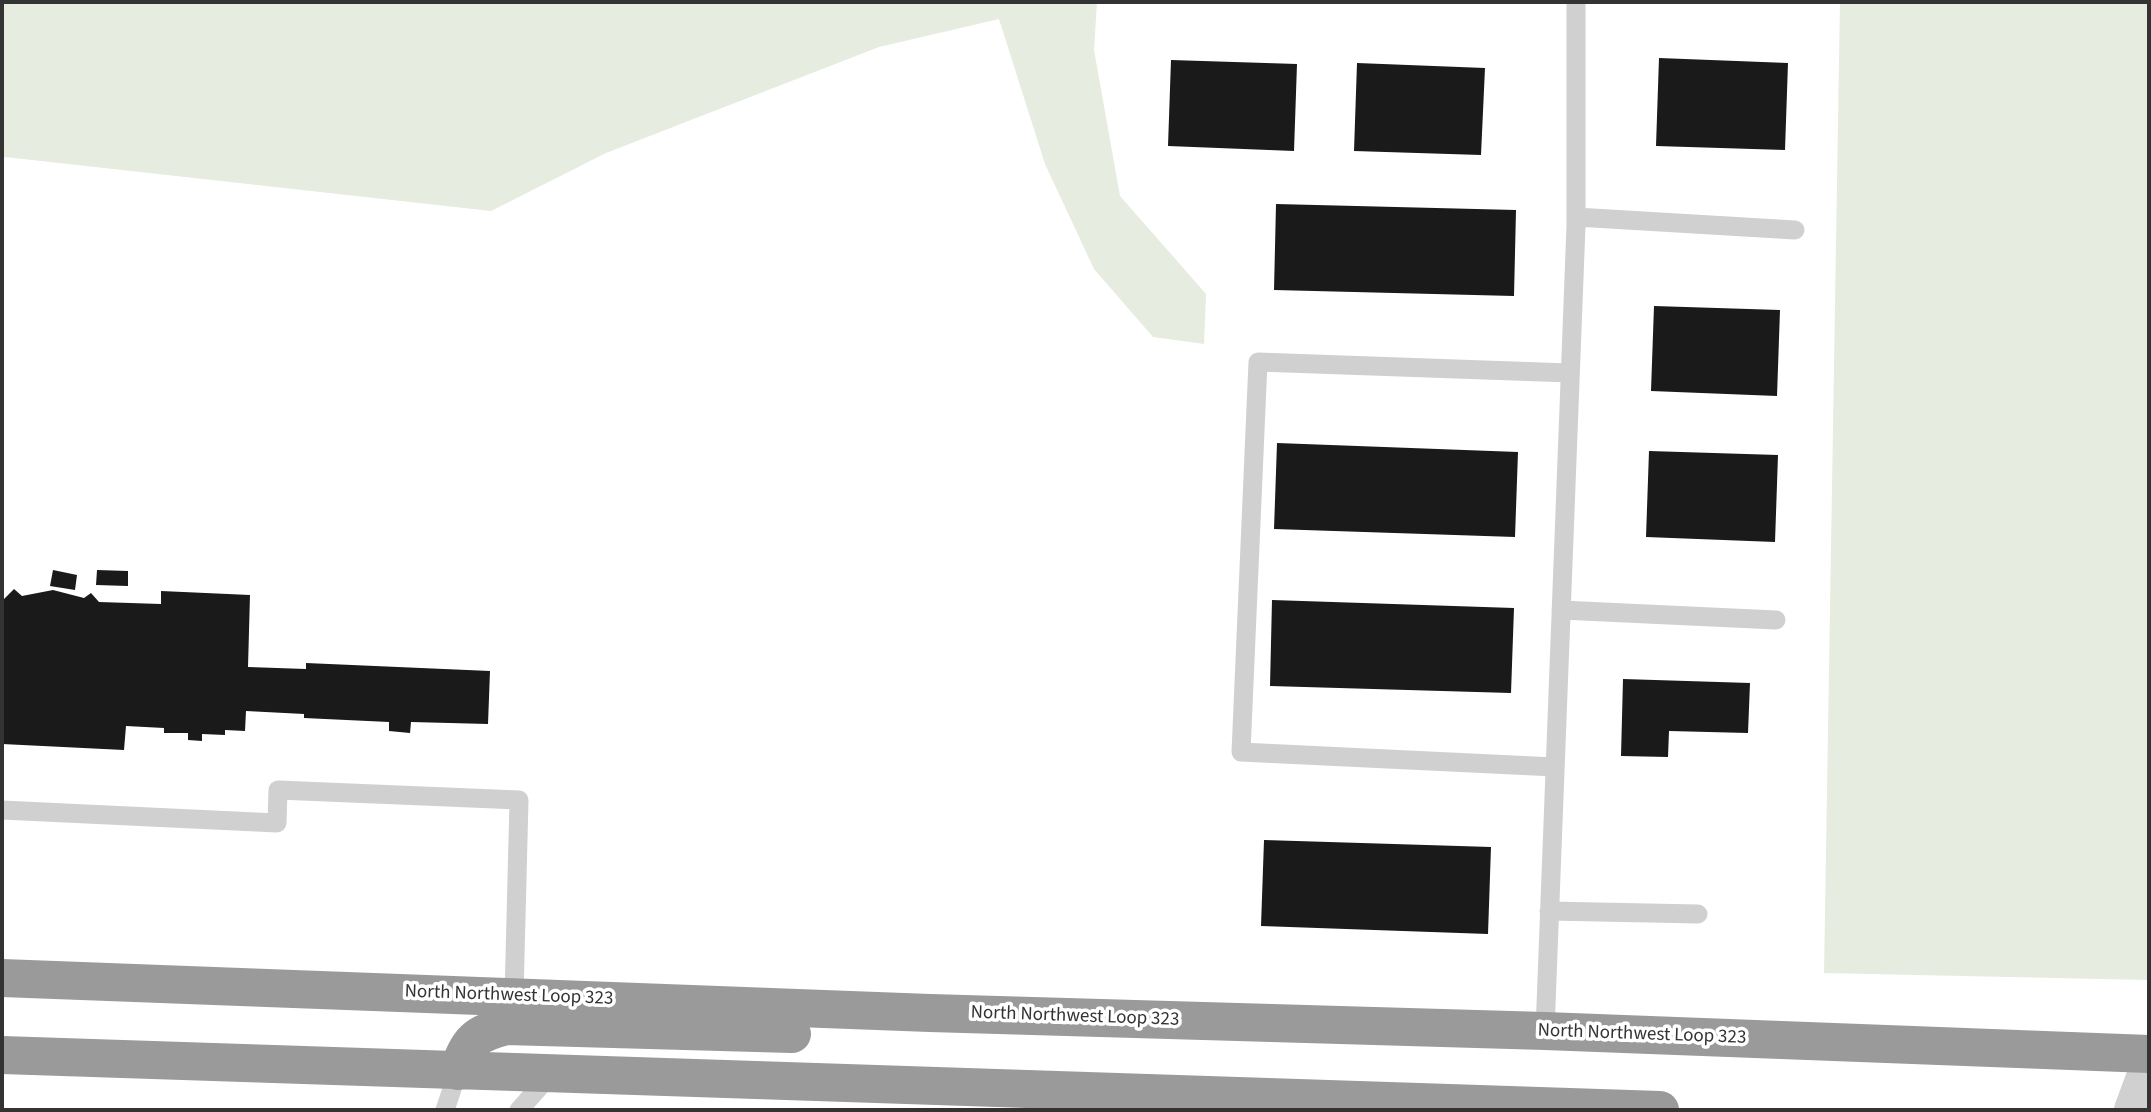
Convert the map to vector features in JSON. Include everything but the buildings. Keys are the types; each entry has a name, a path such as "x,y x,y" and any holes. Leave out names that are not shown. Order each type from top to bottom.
{"highway":[{"name":"North Northwest Loop 323","path":"2,978 930,1013 1545,1031 2149,1054"},
{"path":"458,1071 465,1051 482,1032 506,1026 867,1036 930,1013"},
{"path":"2,1055 1660,1110"}],"street":[{"path":"2133,1110 2149,1067"}],"lane":[{"path":"1545,1031 1576,217 1576,2"},
{"path":"1576,217 1795,230"},
{"path":"1555,767 1241,752 1258,362 1570,373"},
{"path":"1561,610 1776,620"},
{"path":"2,810 277,823 278,790 519,800 514,996"},
{"path":"1549,911 1698,915"},
{"path":"444,1110 458,1071"},
{"path":"519,1110 551,1074"}],"shaded area":[{"path":"2,2 1097,2 1094,50 1120,196 1206,294 1204,344 1153,337 1094,269 1045,164 999,19 879,47 606,153 491,211 5,157 2,160"},
{"path":"1840,2 2149,2 2149,980 1824,973"}]}
